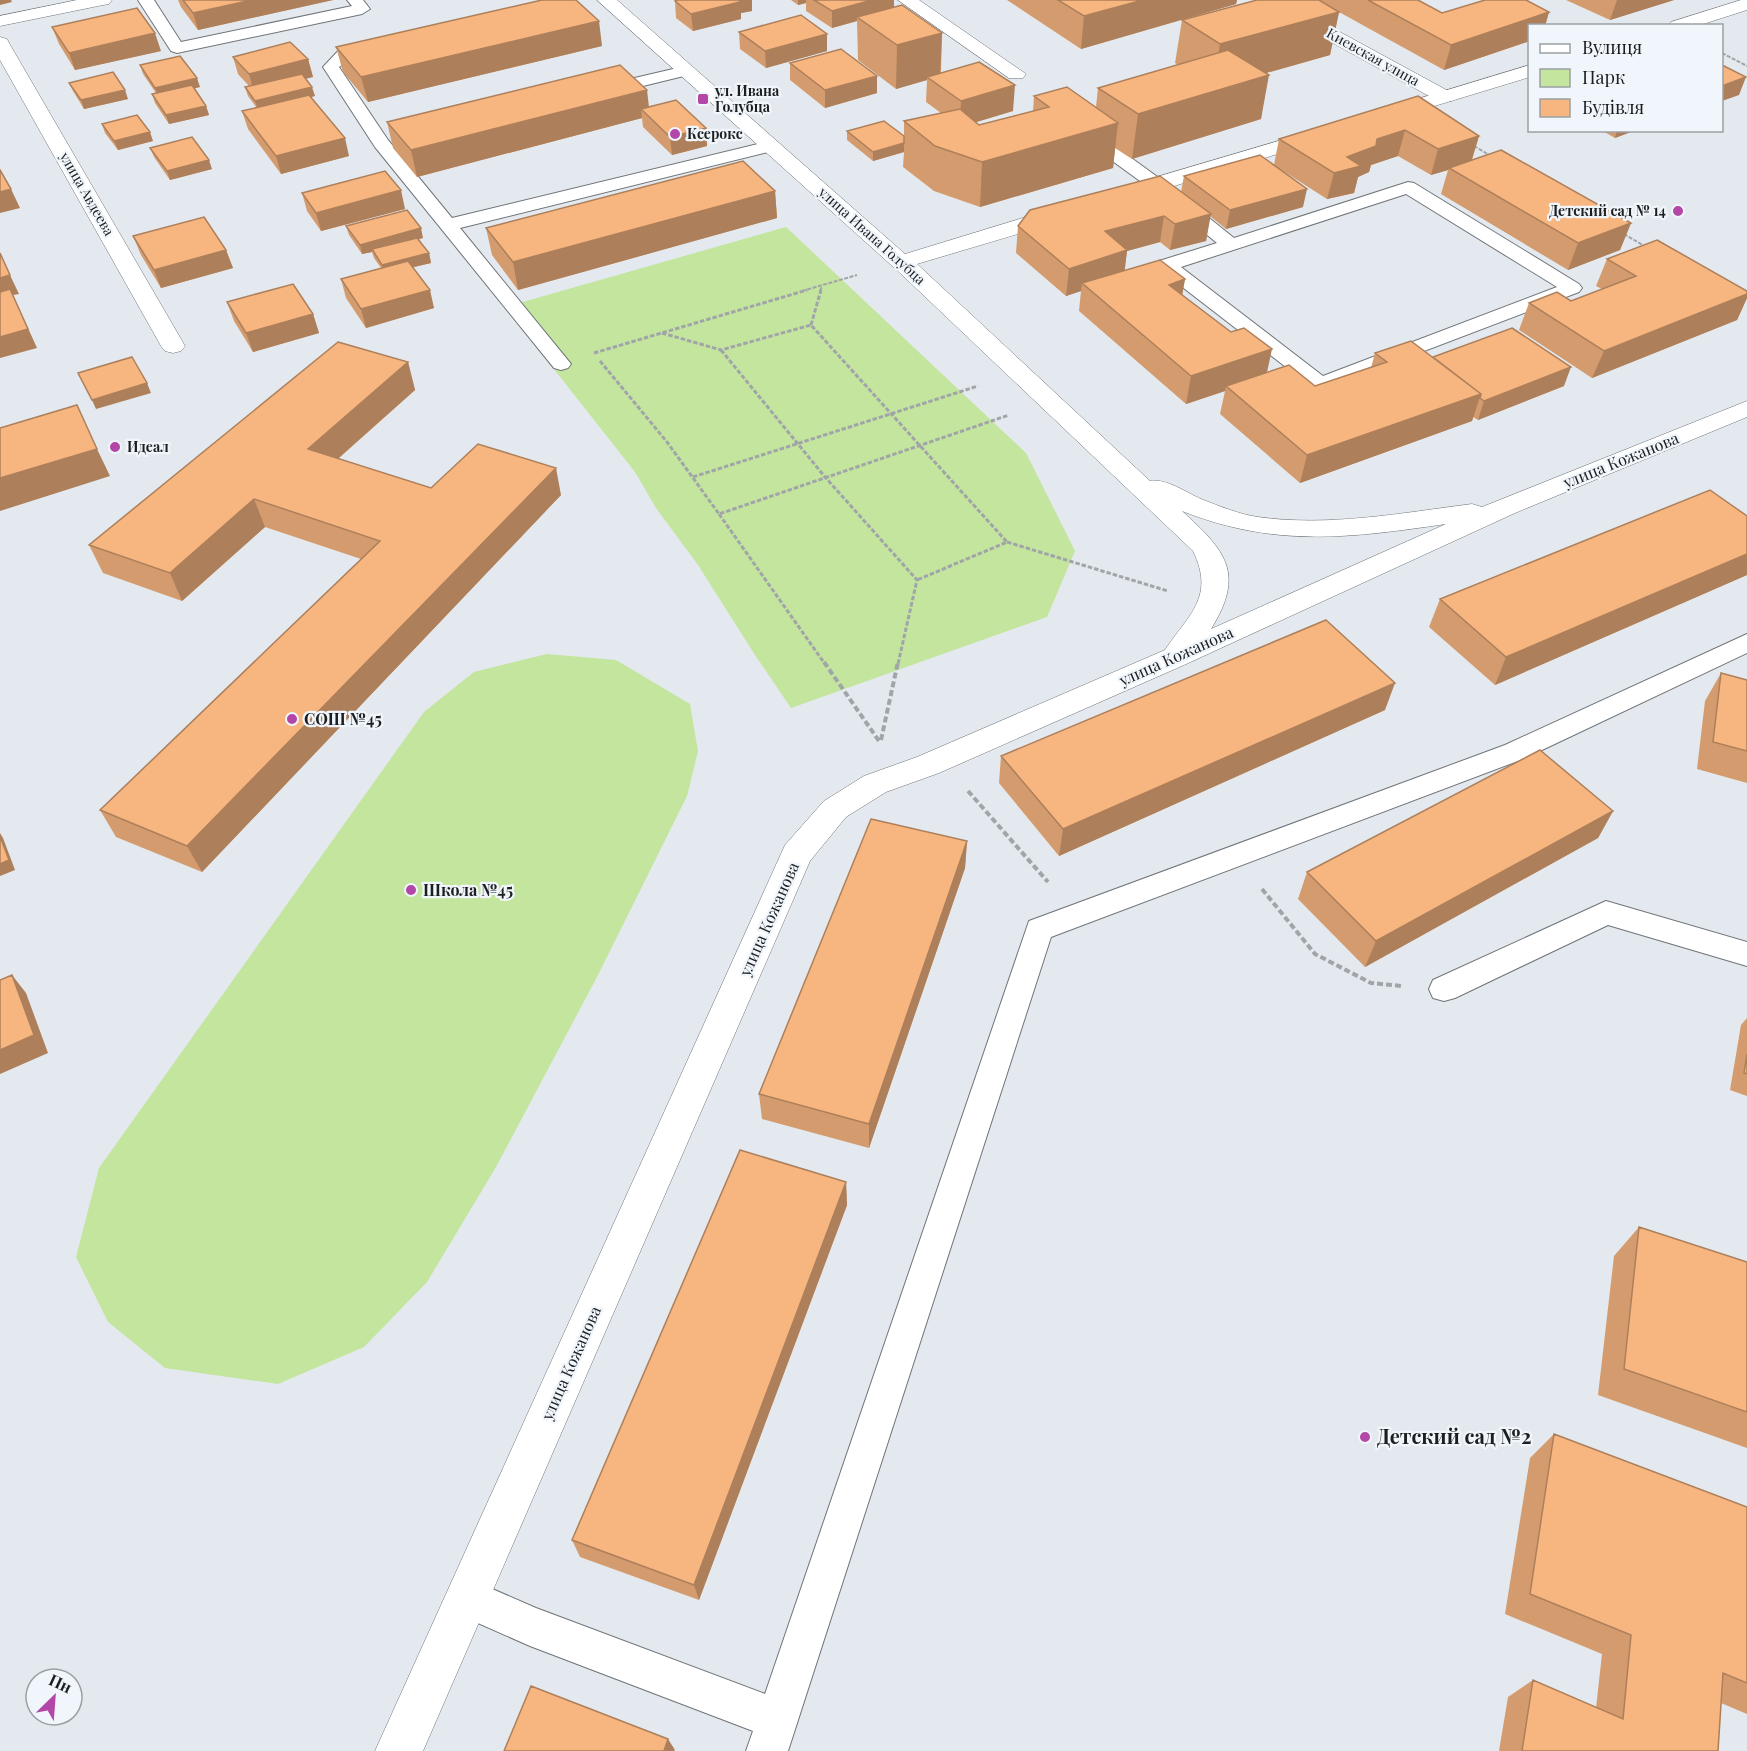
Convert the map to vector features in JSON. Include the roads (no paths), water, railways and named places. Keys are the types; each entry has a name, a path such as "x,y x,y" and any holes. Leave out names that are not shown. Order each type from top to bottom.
{"street":[{"path":"0,21 103,0"},
{"name":"улица Ивана Голубца","path":"606,0 901,262 1195,536 1212,558 1215,585 1212,603 1193,637 1174,658"},
{"path":"907,0 1016,74"},
{"name":"Киевская улица","path":"1268,0 1445,97"},
{"path":"1683,24 1747,4"},
{"name":"улица Авдеева","path":"0,43 173,346"},
{"path":"1364,122 1528,72"},
{"path":"1101,201 1157,184 1259,162 1341,129"},
{"path":"901,262 1078,208"},
{"name":"улица Кожанова","path":"399,1751 797,854 835,809 875,784 928,765 1174,658 1506,507 1747,408"},
{"path":"1132,479 1228,518 1257,525 1292,529 1328,530 1506,507"}],"lane":[{"path":"146,0 177,48 362,9 355,0"},
{"path":"321,17 353,50"},
{"path":"1284,26 1305,20"},
{"path":"388,42 353,50 336,57 331,67 381,143 561,364"},
{"path":"585,94 686,71"},
{"path":"1078,117 1231,245"},
{"path":"381,143 403,137"},
{"path":"448,225 770,146"},
{"path":"1408,187 1572,288 1320,384 1166,265 1231,245 1408,187"},
{"path":"1313,199 1332,212"},
{"path":"467,1598 772,1735 1040,929 1514,752 1743,648"},
{"path":"1444,989 1605,913 1747,954"}],"place":[{"name":"ул. Ивана Голубца","path":"703,99"},
{"name":"Ксерокс","path":"675,134"},
{"name":"Детский сад № 14","path":"1678,211"},
{"name":"Идеал","path":"115,447"},
{"name":"СОШ №45","path":"292,719"},
{"name":"Школа №45","path":"411,890"},
{"name":"Детский сад №2","path":"1365,1437"}]}
